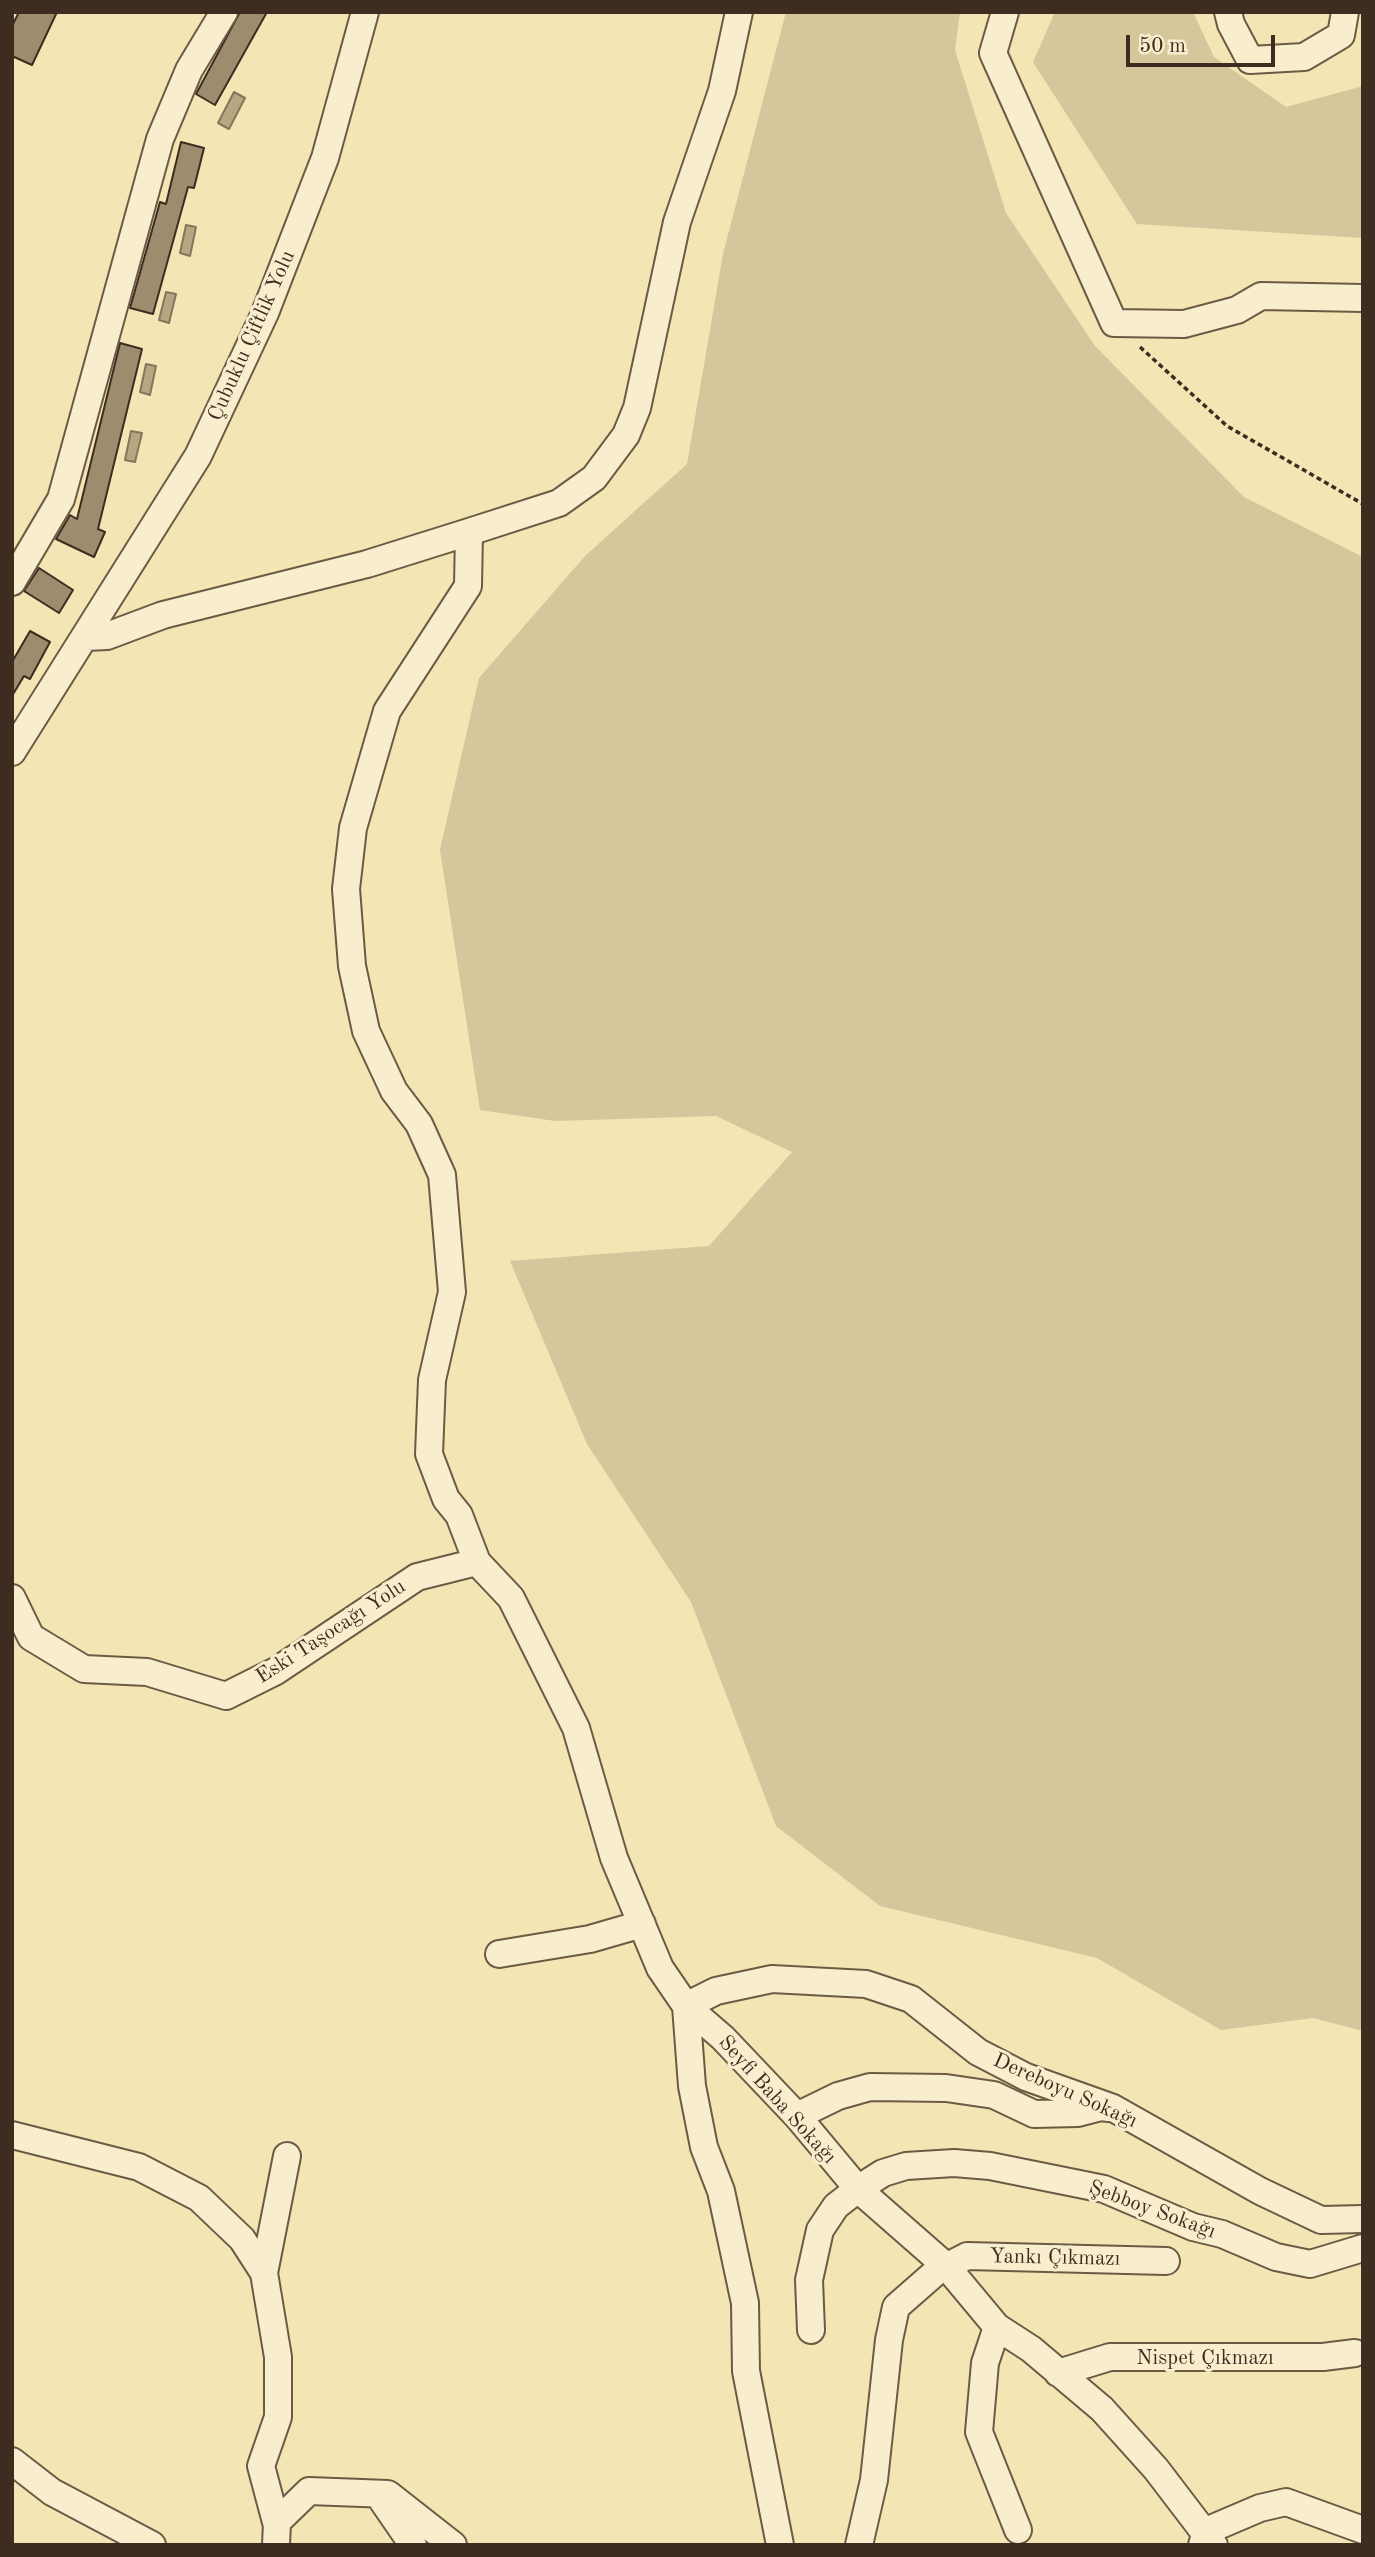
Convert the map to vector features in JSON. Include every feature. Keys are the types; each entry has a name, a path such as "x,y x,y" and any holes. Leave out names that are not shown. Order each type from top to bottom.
{"street":[{"path":"12,582 61,499 160,139 190,70 224,12"},
{"name":"Çubuklu Çiftlik Yolu","path":"12,752 198,456 265,313 325,158 365,12"},
{"path":"86,636 107,636 163,615 367,564 559,503 578,492 611,460 626,435 637,408 677,222 722,91 739,12"},
{"path":"1005,12 993,53 1114,323 1184,324 1237,310 1261,296 1363,298"},
{"path":"1228,12 1250,60 1304,57 1341,35 1345,12"},
{"path":"469,532 468,586 387,711 353,828 346,889 352,966 366,1031 394,1091 419,1124 442,1175 452,1292 432,1380 429,1454 446,1499 459,1515 477,1562"},
{"name":"Eski Taşocağı Yolu","path":"12,1598 31,1637 84,1669 146,1672 226,1696 276,1671 417,1577 477,1562"},
{"name":"Seyfi Baba Sokağı","path":"477,1562 512,1598 576,1728 614,1858 660,1968 686,2006 723,2038 797,2116 858,2189 947,2267 998,2327 1031,2349 1102,2409 1207,2540"},
{"path":"499,1954 590,1939 642,1924"},
{"name":"Dereboyu Sokağı","path":"686,2006 716,1991 772,1979 866,1984 911,1999 978,2052 1026,2077 1113,2108 1260,2191 1321,2220 1363,2219"},
{"path":"686,2006 692,2086 705,2147 722,2192 745,2303 746,2371 780,2545"},
{"path":"797,2116 838,2096 870,2087 946,2088 994,2095 1034,2114 1078,2113 1101,2106 1113,2108"},
{"path":"12,2135 139,2167 199,2197 243,2239 264,2273"},
{"path":"276,2535 261,2466 278,2417 278,2357 264,2273 288,2155"},
{"name":"Şebboy Sokağı","path":"811,2330 809,2280 820,2230 836,2206 858,2189 883,2174 906,2166 954,2163 990,2166 1104,2189 1193,2227 1222,2234 1276,2257 1310,2264 1363,2248"},
{"name":"Yankı Çıkmazı","path":"947,2267 967,2256 1166,2261"},
{"path":"859,2545 874,2480 889,2340 897,2307 947,2267"},
{"path":"998,2327 985,2363 979,2432 1018,2530"},
{"name":"Nispet Çıkmazı","path":"1058,2373 1110,2357 1323,2357 1355,2353"},
{"path":"12,2461 51,2492 152,2545"},
{"path":"276,2535 277,2522 309,2491 388,2494 453,2545"},
{"path":"379,2494 413,2545"},
{"path":"1207,2540 1260,2508 1286,2502 1329,2515 1363,2530"}],"path":[{"path":"1114,323 1227,426 1363,504"}],"shaded area":[{"path":"786,12 960,12 955,50 1006,213 1095,346 1244,497 1363,557 1363,2031 1313,2018 1221,2030 1097,1958 880,1906 776,1826 691,1602 587,1444 510,1261 709,1246 792,1152 716,1116 555,1121 480,1110 440,850 479,678 585,556 687,464 723,254"},
{"path":"1055,12 1193,12 1214,57 1286,107 1363,86 1363,238 1137,224 1033,62"},
{"path":"234,92 245,98 229,129 218,123"},
{"path":"186,225 196,227 190,256 180,253"},
{"path":"166,292 176,294 169,323 159,320"},
{"path":"146,364 156,366 150,395 140,392"},
{"path":"131,431 142,433 135,462 125,460"}],"building":[{"path":"19,12 57,12 32,65 12,56 12,26"},
{"path":"240,12 267,12 215,105 196,94"},
{"path":"181,142 204,148 194,188 188,187 153,314 130,308 160,202 166,204"},
{"path":"120,343 142,349 98,529 105,532 94,557 56,539 70,515 77,519"},
{"path":"39,568 73,590 59,613 24,591"},
{"path":"30,631 50,642 30,679 24,676 12,696 12,662"}]}
